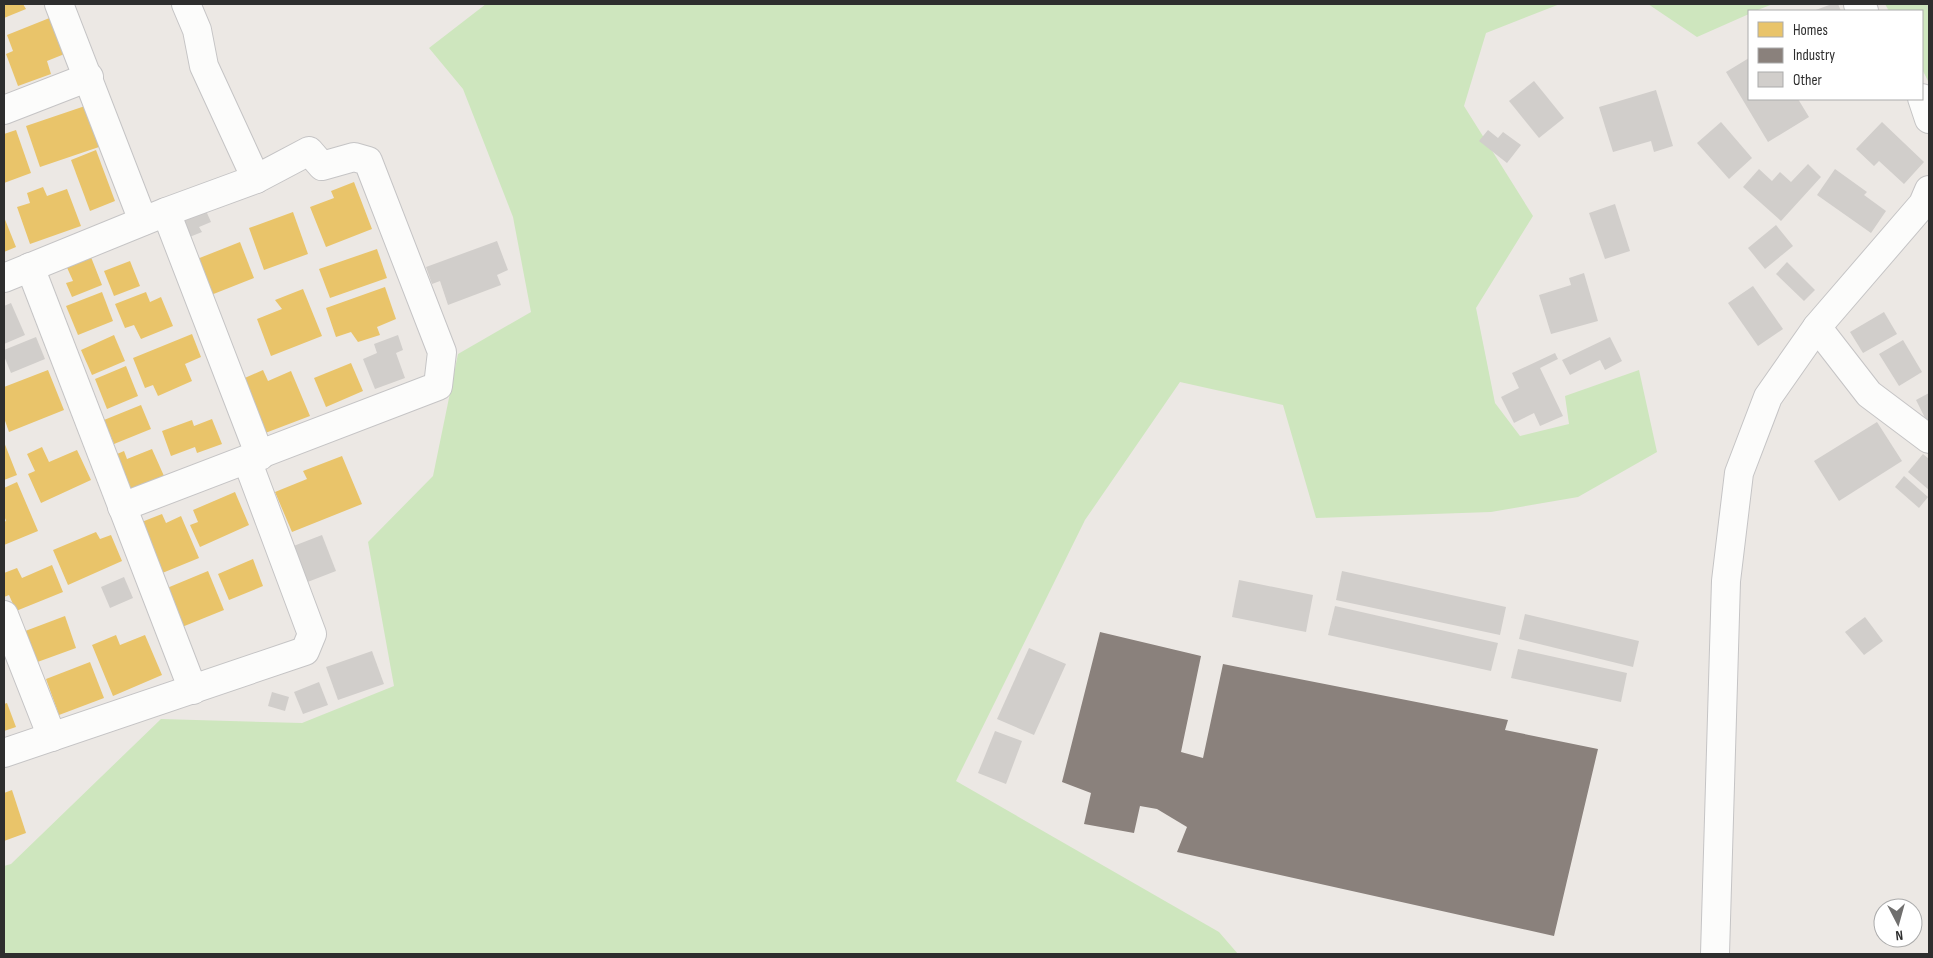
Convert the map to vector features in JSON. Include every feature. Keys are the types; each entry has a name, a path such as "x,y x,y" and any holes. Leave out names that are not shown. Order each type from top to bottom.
{"street":[{"path":"4,753 305,651 312,634 253,458 154,216 89,77 60,4"},
{"path":"186,4 197,30 204,66 256,179"},
{"path":"4,110 89,77"},
{"path":"1923,100 1929,119"},
{"path":"4,278 154,216 256,179 309,151 322,166 354,157 368,161 442,352 438,386 122,507"},
{"path":"1715,954 1726,581 1739,473 1768,397 1817,327 1924,204 1929,190"},
{"path":"30,268 193,690"},
{"path":"1817,327 1869,394 1929,439"},
{"path":"4,615 52,737"}],"green space":[{"path":"486,4 1560,4 1486,33 1464,106 1533,216 1476,308 1495,403 1520,436 1569,424 1565,396 1639,370 1657,452 1578,497 1491,512 1316,518 1283,405 1180,382 1085,520 956,781 1219,932 1238,954 4,954 4,866 11,864 161,719 302,723 394,686 368,542 433,476 458,354 531,312 513,217 463,89 429,48"},
{"path":"1648,4 1773,4 1758,10 1748,10 1748,14 1697,37"},
{"path":"1885,4 1929,4 1929,83 1923,71 1923,10 1888,10"}],"building: Homes":[{"path":"4,4 23,4 26,9 4,18"},
{"path":"52,17 67,53 47,61 51,74 18,86 6,54 13,51 7,35"},
{"path":"85,106 99,147 40,167 26,126"},
{"path":"16,130 31,173 4,183 4,134"},
{"path":"96,150 115,201 90,211 71,160"},
{"path":"354,182 372,229 326,247 310,207 334,198 331,191"},
{"path":"43,187 47,196 67,189 81,226 30,244 17,207 30,203 27,193"},
{"path":"293,212 308,254 264,270 249,228"},
{"path":"4,217 16,247 4,252"},
{"path":"240,242 254,278 211,295 197,259"},
{"path":"377,249 387,278 330,298 319,269"},
{"path":"89,252 102,285 72,297 66,283 73,281 65,263"},
{"path":"130,261 140,286 114,296 104,271"},
{"path":"385,287 396,319 377,327 380,335 358,342 351,332 336,337 326,308"},
{"path":"303,289 322,336 271,356 257,319 282,309 275,300"},
{"path":"102,292 113,321 78,335 66,306"},
{"path":"146,292 150,302 161,297 173,326 141,339 134,325 125,328 115,304"},
{"path":"192,334 201,357 185,364 192,381 158,396 153,385 145,388 133,358"},
{"path":"114,335 125,361 92,375 81,350"},
{"path":"351,363 363,391 326,407 314,378"},
{"path":"126,366 138,396 107,409 95,379"},
{"path":"48,370 64,410 9,432 4,418 4,387"},
{"path":"263,370 268,381 291,371 310,416 260,435 238,381"},
{"path":"141,405 151,429 114,444 104,420"},
{"path":"212,419 222,444 197,453 195,447 171,456 162,431 192,420 194,426"},
{"path":"4,442 17,475 4,480"},
{"path":"42,447 49,462 77,450 91,480 41,503 28,474 35,471 27,454"},
{"path":"152,449 164,476 124,494 108,458 124,451 127,459"},
{"path":"342,456 362,504 292,532 275,492 307,479 303,471"},
{"path":"17,482 38,531 4,545 4,522 6,521 4,515 4,488"},
{"path":"235,492 249,525 200,547 190,525 198,522 193,510"},
{"path":"162,514 166,523 181,516 199,558 155,576 134,525"},
{"path":"96,532 100,539 111,535 122,561 68,585 53,550"},
{"path":"253,559 263,586 229,600 218,574"},
{"path":"52,565 63,592 16,611 9,595 4,597 4,573 17,568 22,578"},
{"path":"208,571 224,610 182,627 167,588"},
{"path":"65,616 76,648 32,664 20,633"},
{"path":"116,635 120,645 145,635 162,675 113,696 92,645"},
{"path":"90,662 104,698 59,715 46,679"},
{"path":"7,703 16,727 4,731 4,704"},
{"path":"12,790 26,833 4,841 4,793"}],"building: Industry":[{"path":"1100,632 1201,656 1181,752 1203,758 1223,664 1508,720 1505,730 1598,749 1554,936 1177,852 1187,827 1157,809 1140,806 1134,833 1084,824 1091,793 1062,782"}],"building: Other":[{"path":"1832,4 1838,4 1841,10 1816,10"},
{"path":"1748,59 1748,100 1799,100 1809,117 1768,142 1726,72"},
{"path":"1534,81 1564,118 1539,138 1509,101"},
{"path":"1656,90 1673,146 1654,152 1651,141 1613,152 1599,107"},
{"path":"1721,122 1752,158 1729,179 1697,143"},
{"path":"1882,122 1924,162 1904,184 1879,161 1874,166 1856,149"},
{"path":"1488,130 1498,138 1503,132 1521,145 1507,163 1479,141"},
{"path":"1808,164 1821,177 1781,221 1743,187 1759,169 1772,181 1780,172 1791,182"},
{"path":"1835,169 1867,192 1864,195 1886,211 1871,233 1817,195"},
{"path":"203,204 211,222 199,227 202,232 182,240 172,217"},
{"path":"1615,204 1630,251 1605,259 1589,213"},
{"path":"1776,225 1793,246 1765,269 1748,248"},
{"path":"497,241 508,270 497,275 501,285 448,305 440,281 432,284 426,267"},
{"path":"1787,262 1815,290 1804,301 1776,274"},
{"path":"1584,273 1598,321 1551,334 1539,295 1571,285 1569,278"},
{"path":"1753,286 1783,329 1758,346 1728,303"},
{"path":"11,303 25,335 4,344 4,306"},
{"path":"1884,312 1897,334 1863,353 1850,332"},
{"path":"398,335 403,350 396,353 405,378 375,389 363,359 377,353 374,344"},
{"path":"36,337 45,359 11,373 4,356 4,350"},
{"path":"1610,337 1622,361 1605,370 1600,360 1570,375 1562,360"},
{"path":"1903,340 1922,372 1899,386 1879,354"},
{"path":"1555,353 1558,359 1540,368 1563,416 1540,426 1534,413 1514,423 1501,397 1519,388 1512,373"},
{"path":"1929,393 1929,426 1916,400"},
{"path":"1877,422 1902,461 1839,501 1814,461"},
{"path":"1923,454 1929,459 1929,490 1908,472"},
{"path":"1904,476 1928,497 1919,508 1895,487"},
{"path":"322,535 336,571 305,583 291,547"},
{"path":"1342,571 1506,607 1500,635 1336,600"},
{"path":"124,577 133,598 110,608 101,587"},
{"path":"1239,580 1313,595 1306,632 1232,617"},
{"path":"1335,606 1498,643 1491,671 1328,635"},
{"path":"1525,614 1639,641 1633,667 1519,639"},
{"path":"1865,617 1883,641 1864,655 1845,632"},
{"path":"1029,648 1066,664 1034,735 997,719"},
{"path":"1518,649 1627,673 1621,702 1511,678"},
{"path":"372,651 384,684 338,700 326,667"},
{"path":"319,682 328,705 303,714 294,692"},
{"path":"272,692 289,697 285,711 268,706"},
{"path":"995,731 1022,741 1006,784 978,773"}]}
